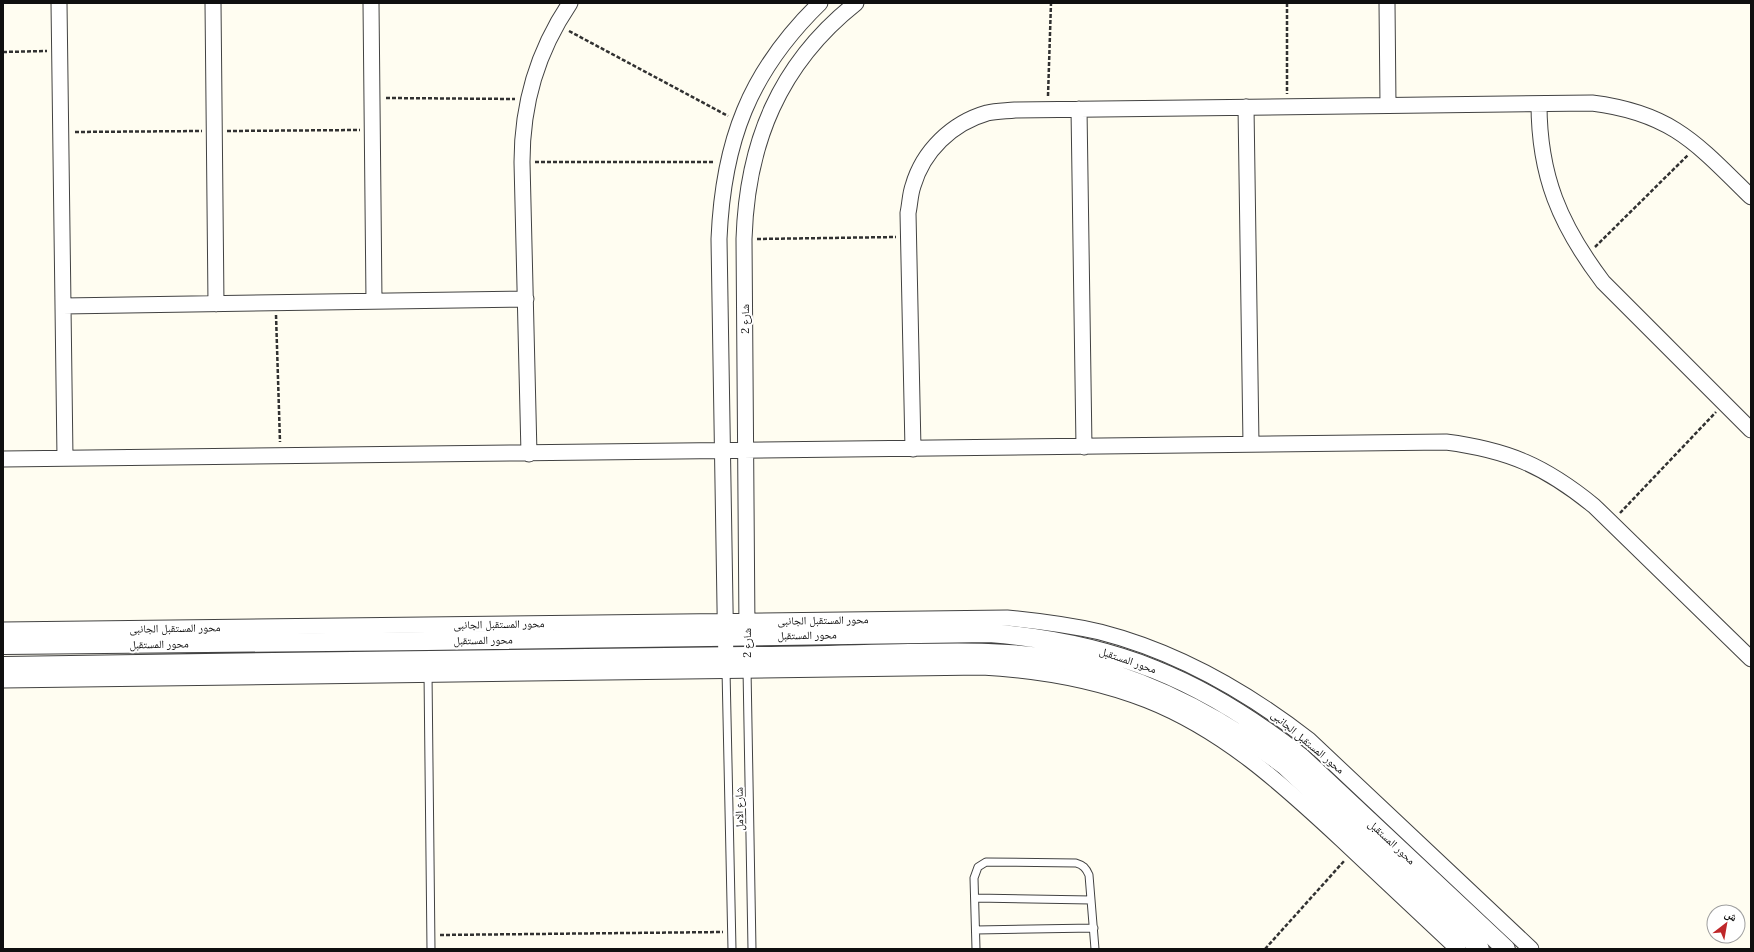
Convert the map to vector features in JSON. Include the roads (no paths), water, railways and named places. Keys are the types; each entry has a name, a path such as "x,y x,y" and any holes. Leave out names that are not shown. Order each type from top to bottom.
{"street":[{"path":"59,3 65,458"},
{"path":"213,3 216,304"},
{"path":"371,3 374,301"},
{"path":"528,454 522,162 524,120 527,100 539,61 556,24 570,3"},
{"name":"شارع 2","path":"726,663 719,239 720,201 727,162 739,122 752,94 767,67 784,42 820,3"},
{"name":"شارع 2","path":"747,663 744,240 745,208 750,176 757,146 768,116 782,88 799,62 819,37 856,3"},
{"path":"1387,3 1388,105"},
{"path":"913,449 908,213 912,186 923,161 940,140 962,123 988,113 1048,109 1592,103 1622,108 1659,120 1679,131 1698,145 1751,197"},
{"path":"1539,104 1540,140 1552,193 1566,226 1584,257 1603,282 1751,430"},
{"path":"1246,107 1251,444"},
{"path":"1079,109 1084,446"},
{"path":"63,306 526,299"},
{"path":"3,459 746,452 1446,442 1478,446 1510,455 1540,468 1568,484 1611,522 1751,659"},
{"name":"محور المستقبل الجانبى","path":"747,629 1007,618 1054,623 1100,632 1145,646 1189,664 1231,685 1271,711 1309,740 1531,949"},
{"name":"محور المستقبل","path":"3,645 427,641 725,629 989,633 1027,636 1101,651 1137,662 1172,676 1207,693 1239,712 1300,757 1506,949"},
{"name":"محور المستقبل الجانبى","path":"3,630 725,629"},
{"name":"محور المستقبل","path":"3,666 428,667 747,663 987,651 1027,655 1067,662 1106,671 1144,684 1181,700 1217,719 1251,741 1284,765 1480,949"},
{"path":"747,663 1024,669 1066,676 1108,686 1148,700 1186,718 1223,739 1258,764 1290,791 1458,949"},
{"path":"3,680 428,667"}],"lane":[{"name":"شارع الامل","path":"726,663 732,949"},
{"name":"شارع الامل","path":"747,663 752,949"},
{"path":"428,667 431,949"},
{"path":"976,949 975,872 978,867 986,862 1076,863 1087,869 1089,875 1095,949"},
{"path":"975,898 1091,900"},
{"path":"976,930 1094,928"}]}
